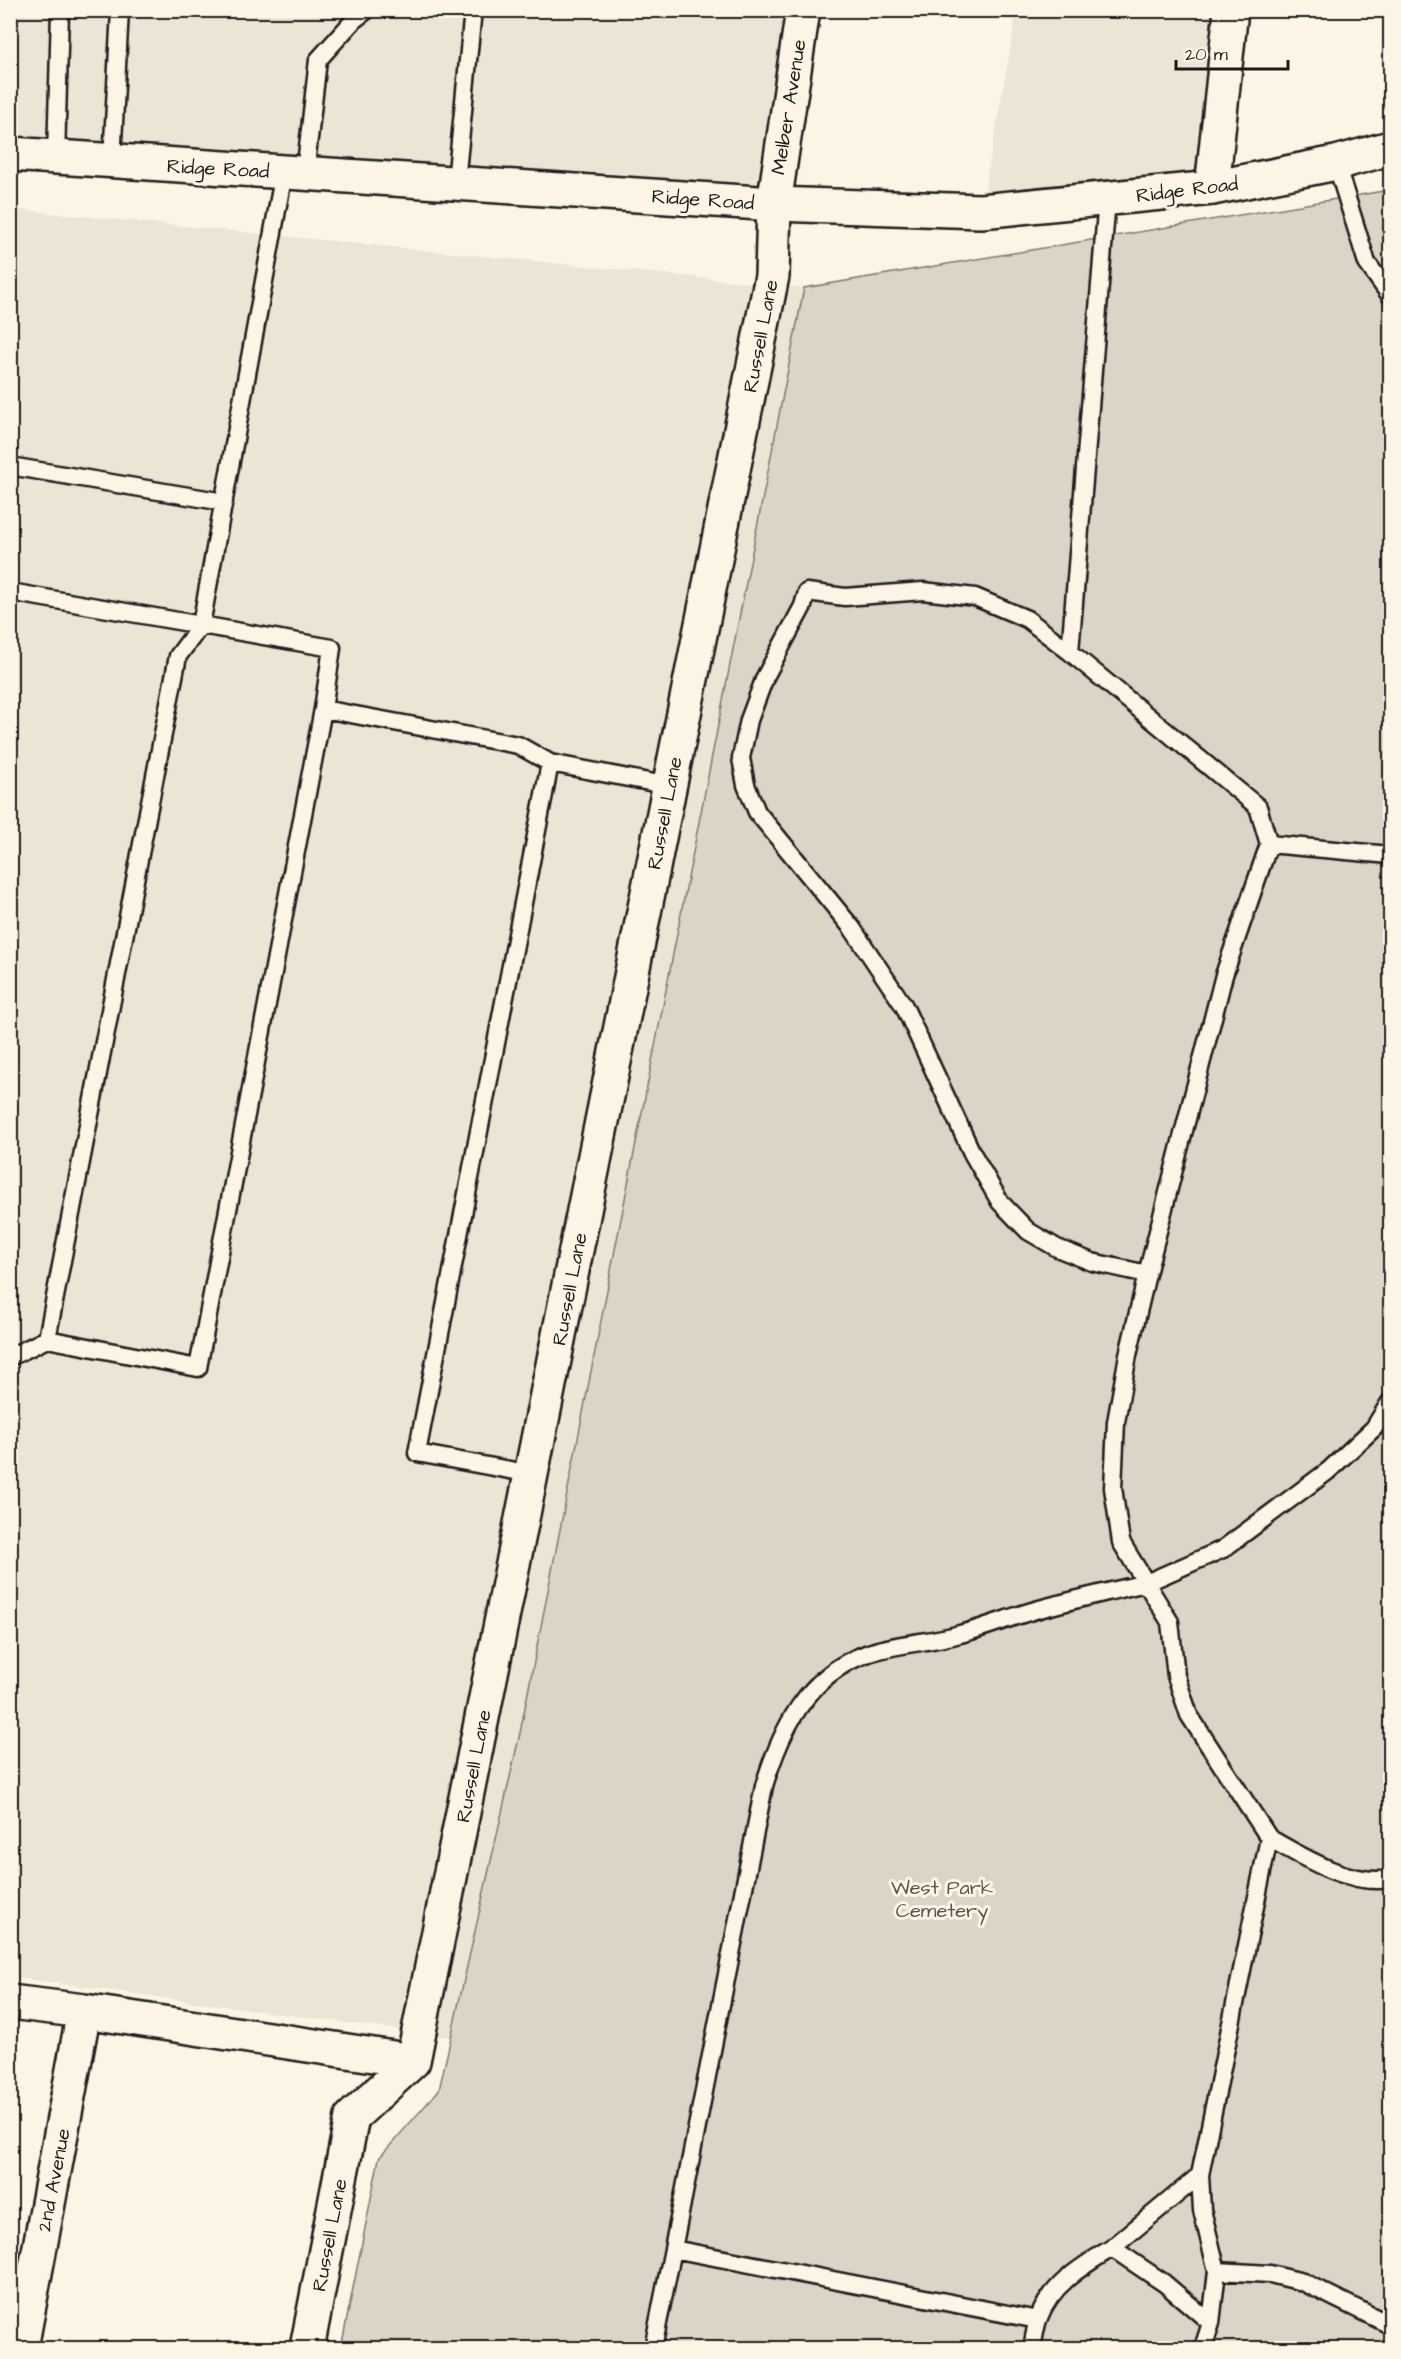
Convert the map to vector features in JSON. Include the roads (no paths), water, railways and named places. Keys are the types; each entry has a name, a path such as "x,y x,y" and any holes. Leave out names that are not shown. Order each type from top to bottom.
{"street":[{"name":"Melber Avenue","path":"774,204 803,10"},
{"path":"1212,188 1231,10"},
{"name":"Ridge Road","path":"10,154 774,204 981,211 1212,188 1336,163 1390,148"},
{"name":"Russell Lane","path":"307,2349 352,2117 413,2061 772,276 774,204"},
{"path":"10,2002 84,2011 413,2061"},
{"name":"2nd Avenue","path":"21,2349 84,2011"}],"lane":[{"path":"56,158 60,10"},
{"path":"112,161 120,10"},
{"path":"47,1340 178,656 201,625 224,502 318,60 355,19 367,10"},
{"path":"456,182 473,10"},
{"path":"1336,163 1367,263 1390,295"},
{"path":"1070,652 1107,198"},
{"path":"10,466 224,502"},
{"path":"1147,1274 1092,1262 1058,1248 1028,1231 1000,1202 972,1153 904,1006 852,928 757,812 746,785 741,758 749,720 765,677 803,606 807,592 844,597 923,591 975,597 1027,620 1070,652 1258,807 1269,844 1224,975 1147,1274 1128,1355 1116,1422 1113,1488 1121,1542 1170,1622 1176,1676 1188,1715 1269,1838 1323,1867 1352,1876 1390,1879"},
{"path":"10,592 332,648 323,709 198,1368 47,1340 10,1357"},
{"path":"323,709 518,744 550,763 670,786"},
{"path":"531,1474 417,1453 550,763"},
{"path":"1269,844 1390,855"},
{"path":"653,2349 764,1786 774,1751 791,1717 814,1687 840,1665 867,1654 958,1635 1041,1608 1146,1583 1223,1549 1328,1471 1374,1428 1390,1402"},
{"path":"1203,2349 1211,2323 1217,2271 1202,2210 1200,2175 1269,1838"},
{"path":"1032,2349 1038,2320 1053,2293 1078,2269 1112,2248 1200,2175"},
{"path":"1112,2248 1164,2283 1211,2323"},
{"path":"672,2249 1038,2320"},
{"path":"1217,2271 1270,2274 1303,2283 1390,2325"}],"park label":[{"name":"West Park Cemetery","path":"942,1898"}]}
